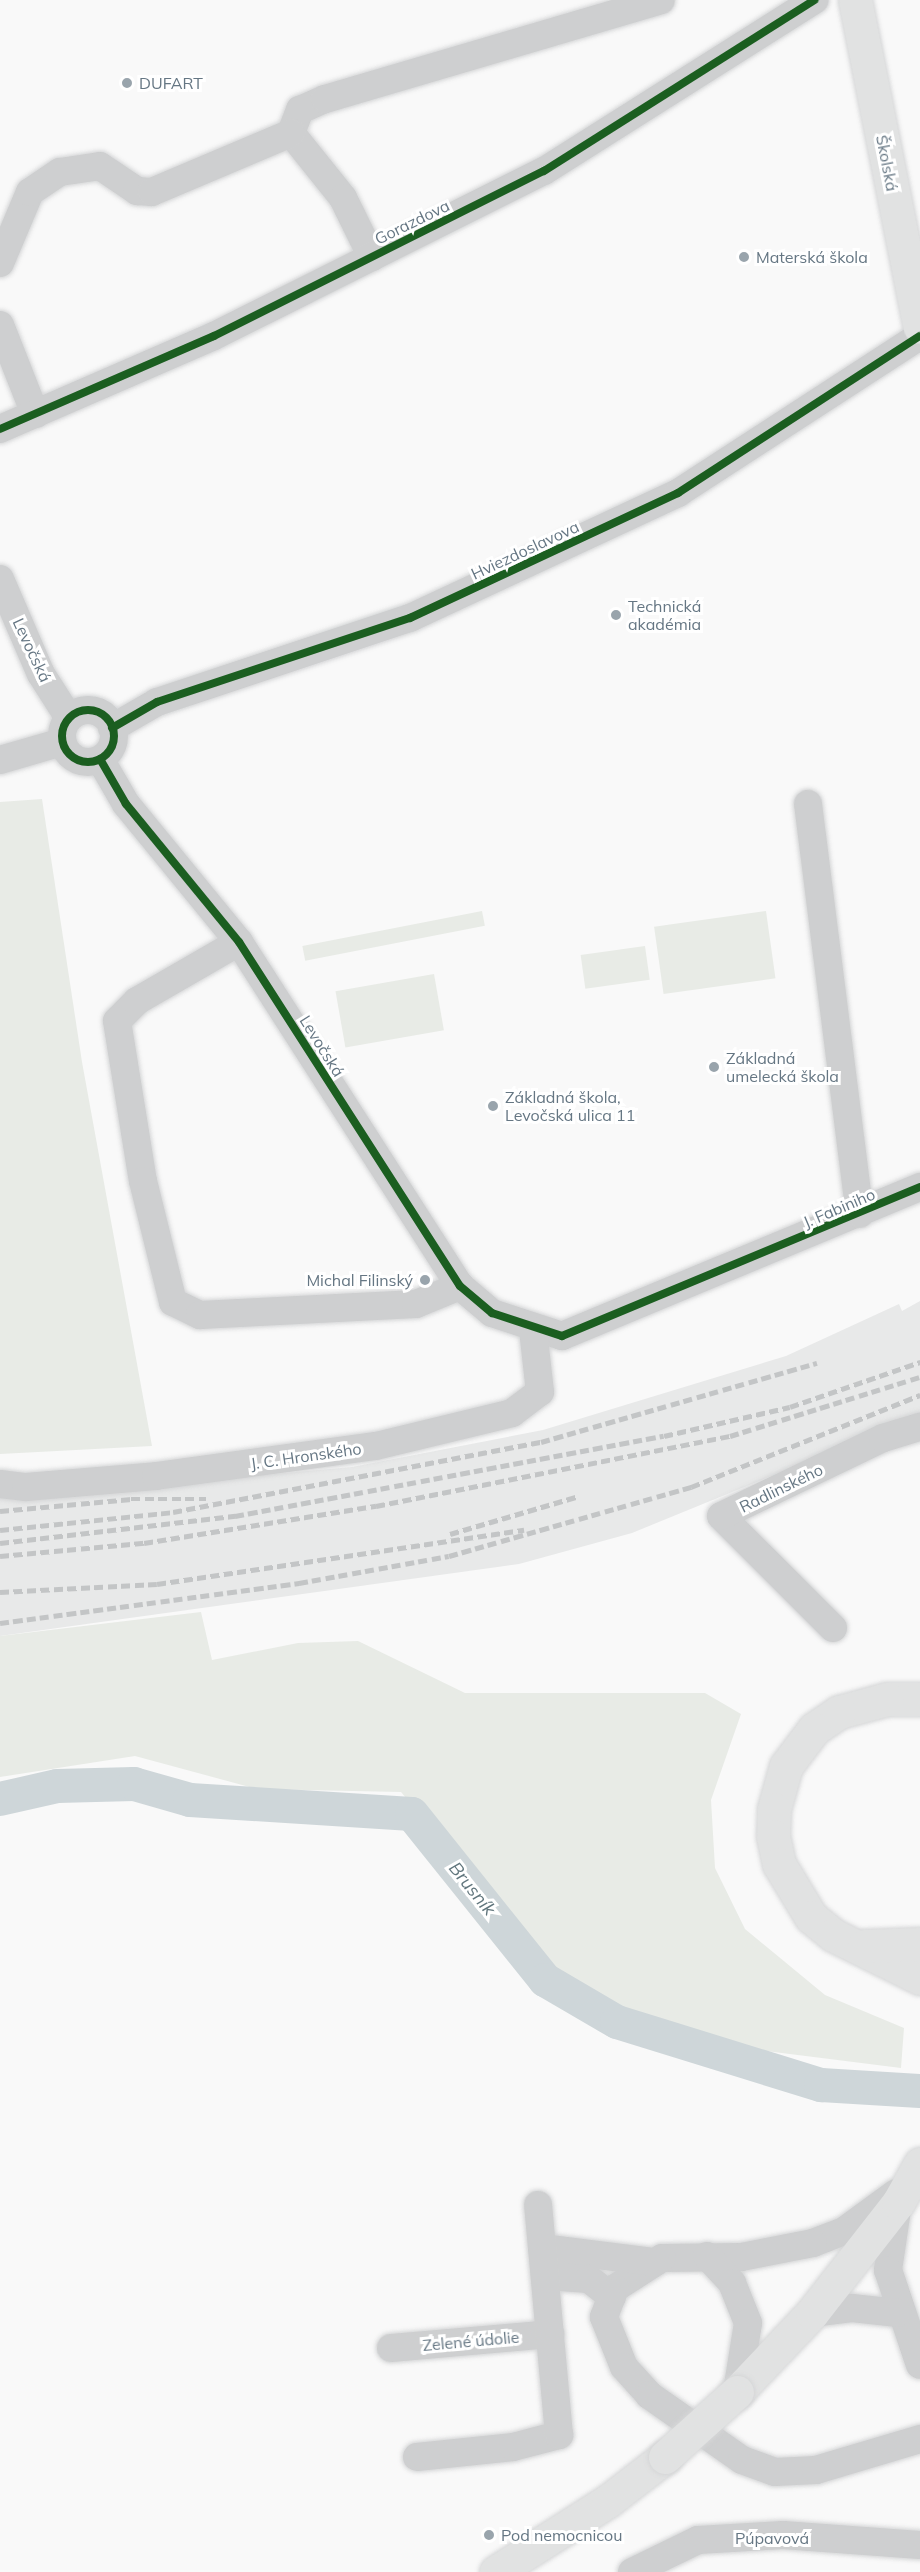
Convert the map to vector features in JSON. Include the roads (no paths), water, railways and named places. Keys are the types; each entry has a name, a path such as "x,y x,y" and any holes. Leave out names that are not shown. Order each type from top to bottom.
{"main road":[{"name":"Školská","path":"855,0 920,327"},
{"path":"920,1699 888,1699 858,1707 814,1729 786,1766 774,1809 779,1864 791,1889 811,1917 920,1978"},
{"path":"860,1946 920,1944"},
{"path":"496,2572 608,2501 665,2457 737,2392 812,2313 910,2183"}],"street":[{"path":"0,263 30,192 60,172 100,166 137,191 152,192 291,133 300,110 325,99 661,0"},
{"name":"Gorazdova","path":"0,429 214,336 544,171 796,4"},
{"path":"291,133 343,198 372,257"},
{"path":"0,326 35,414"},
{"name":"Hviezdoslavova","path":"112,728 157,702 410,618 678,493 920,336"},
{"name":"Levočská","path":"0,579 66,730"},
{"path":"0,760 66,730 94,711 112,728 112,746 100,759 77,760 66,730"},
{"name":"Levočská","path":"100,759 126,804 239,942 460,1286 492,1313 533,1330"},
{"path":"808,804 860,1214"},
{"path":"239,942 137,1001 117,1021 143,1181 173,1302 200,1315 416,1304 460,1286"},
{"name":"J. Fabiniho","path":"533,1330 562,1336 573,1332 920,1188"},
{"name":"J. C. Hronského","path":"0,1484 26,1487 156,1476 376,1446 512,1413 540,1392 533,1330"},
{"name":"Radlinského","path":"833,1628 721,1516 883,1438 920,1427"},
{"path":"542,2248 655,2262 707,2256 741,2257 813,2243 873,2213 910,2183"},
{"path":"910,2183 888,2270 898,2313 920,2365"},
{"path":"417,2457 513,2447 559,2435 538,2205"},
{"path":"707,2256 732,2283 748,2323 737,2392"},
{"path":"655,2262 615,2288 604,2317 624,2367 671,2412 742,2460 775,2472 816,2470 920,2439"},
{"path":"545,2276 589,2279 612,2297"},
{"path":"812,2313 852,2308 898,2313"},
{"name":"Zelené údolie","path":"391,2348 550,2334"},
{"name":"Púpavová","path":"632,2572 698,2540 783,2535 920,2545"}],"waterway":[{"name":"Brusník","path":"0,1799 57,1786 134,1784 190,1800 412,1814 545,1980 617,2022 821,2085 920,2091"}],"railway":[{"path":"0,1543 235,1516 664,1436 790,1407 920,1362"},
{"path":"0,1530 173,1512 541,1442 817,1363"},
{"path":"0,1556 144,1543 376,1506 730,1436 920,1377"},
{"path":"0,1623 299,1583 449,1556 691,1487 920,1395"},
{"path":"450,1534 576,1497"},
{"path":"0,1511 131,1499 206,1499"},
{"path":"0,1592 157,1584 524,1530"}],"place":[{"name":"DUFART","path":"127,83"},
{"name":"Materská škola","path":"744,257"},
{"name":"Technická akadémia","path":"616,615"},
{"name":"Základná umelecká škola","path":"714,1067"},
{"name":"Základná škola, Levočská ulica 11","path":"493,1106"},
{"name":"Michal Filinský","path":"425,1280"},
{"name":"Pod nemocnicou","path":"489,2535"}]}
